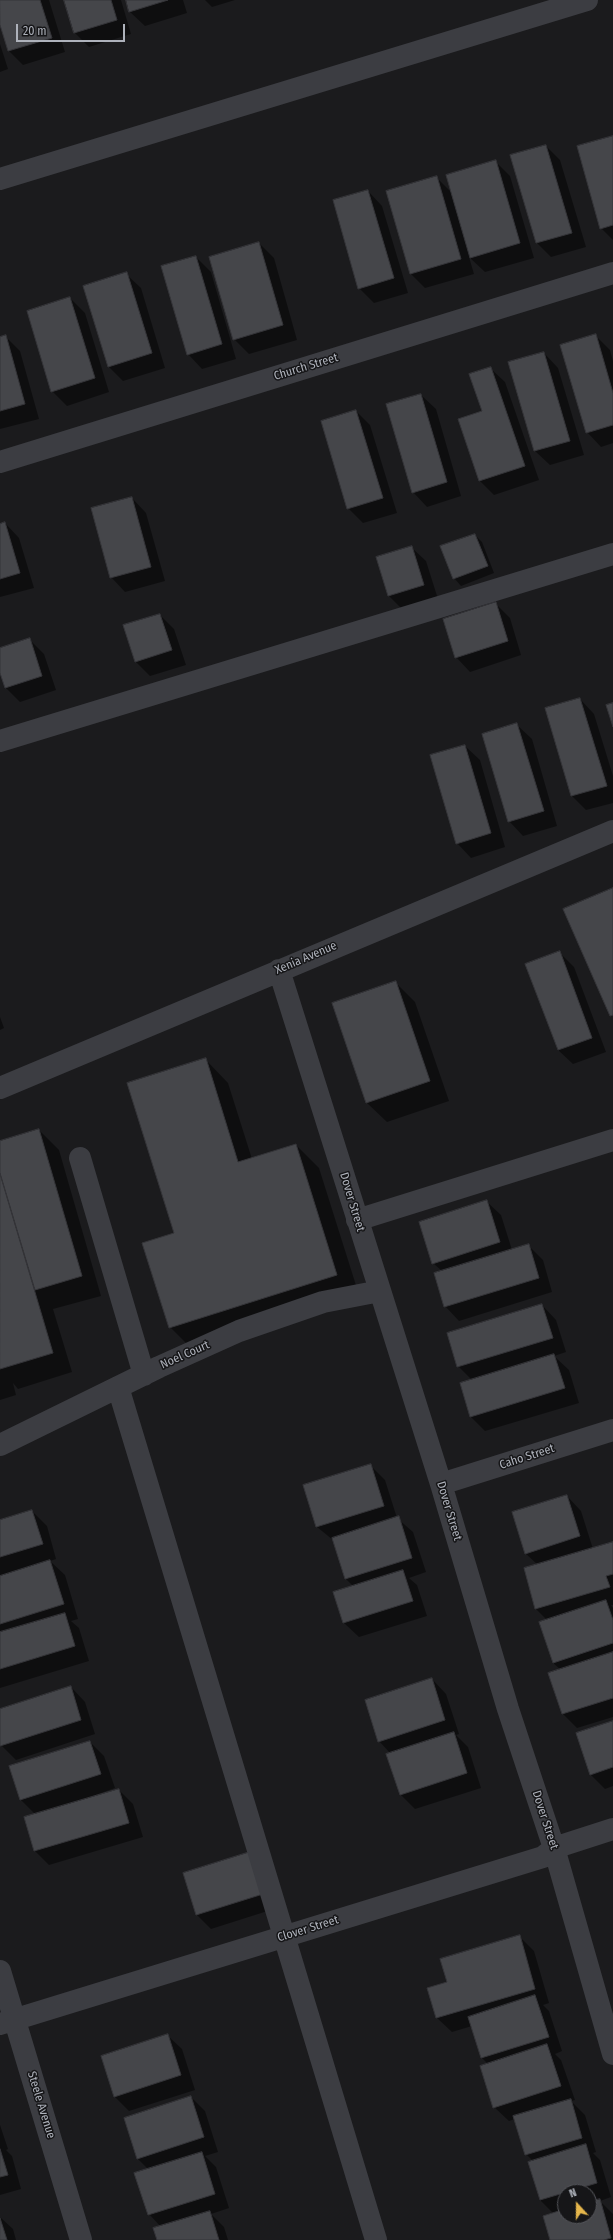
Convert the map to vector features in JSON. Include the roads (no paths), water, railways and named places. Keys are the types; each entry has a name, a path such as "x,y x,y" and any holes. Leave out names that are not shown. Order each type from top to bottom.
{"street":[{"path":"0,179 587,0"},
{"name":"Church Street","path":"0,462 613,273"},
{"path":"0,741 613,554"},
{"name":"Xenia Avenue","path":"0,1088 613,831"},
{"name":"Dover Street","path":"279,970 441,1484 508,1709 554,1848 613,2054"},
{"path":"357,1220 613,1140"},
{"path":"80,1158 144,1375"},
{"name":"Noel Court","path":"0,1445 239,1330 323,1302 380,1291"},
{"path":"118,1387 376,2240"},
{"name":"Caho Street","path":"441,1484 613,1430"},
{"name":"Clover Street","path":"7,2022 543,1856 554,1848 613,1829"},
{"name":"Steele Avenue","path":"0,1971 7,2022 81,2240"}]}
